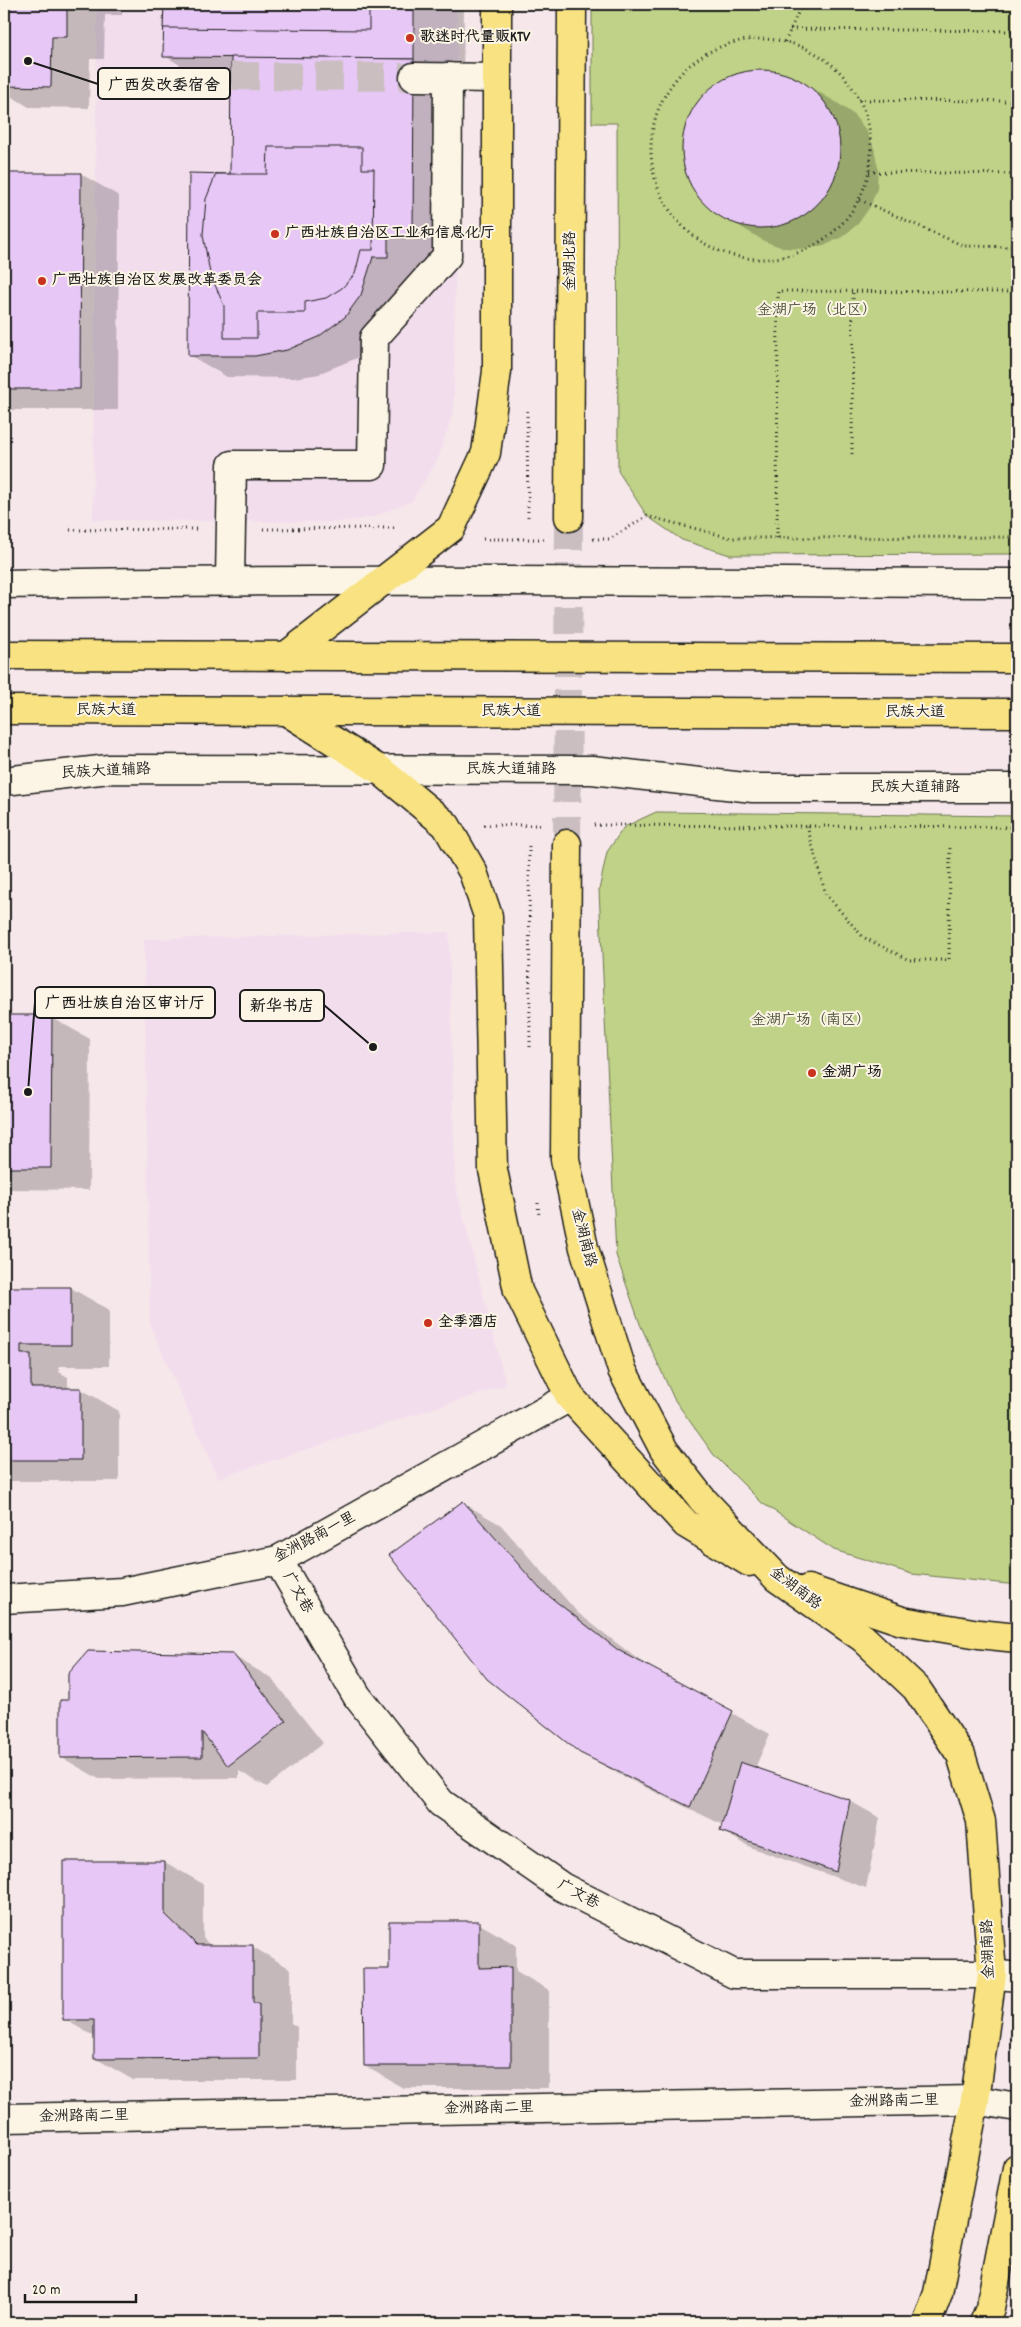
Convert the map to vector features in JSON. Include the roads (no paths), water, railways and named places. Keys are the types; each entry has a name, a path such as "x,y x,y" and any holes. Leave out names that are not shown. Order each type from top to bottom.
{"main road":[{"path":"286,656 451,528 486,453 497,370 497,4"},
{"name":"金湖北路","path":"569,517 572,4"},
{"path":"4,656 1017,658"},
{"name":"民族大道","path":"4,710 1017,713"},
{"path":"286,711 380,770 446,825 473,872 488,916 493,1170 518,1291 570,1397 686,1524 777,1578 902,1621 978,1634 1017,1638"},
{"name":"金湖南路","path":"567,844 565,1159 584,1248 622,1370 664,1450 702,1499 777,1578 863,1638 916,1688 961,1755 981,1821 1004,1976 975,2100 938,2293 927,2323"},
{"path":"984,2323 990,2308 1017,2168"}],"street":[{"path":"414,77 497,78"},
{"path":"230,580 232,465 372,465 374,338 446,256 448,77"},
{"path":"4,584 230,580 1017,583"},
{"name":"民族大道辅路","path":"4,781 109,769 592,770 753,788 1017,788"},
{"name":"金洲路南一里","path":"4,1599 122,1592 278,1560 570,1397"},
{"name":"广文巷","path":"278,1560 357,1696 441,1803 562,1887 734,1974 1004,1976"},
{"name":"金洲路南二里","path":"4,2118 975,2100 1017,2107"}],"tunnel":[{"path":"231,76 414,77"},
{"path":"567,844 569,517"}],"place":[{"name":"歌迷时代量贩KTV","path":"410,38"},
{"name":"广西发改委宿舍","path":"28,61"},
{"name":"广西壮族自治区工业和信息化厅","path":"275,234"},
{"name":"广西壮族自治区发展改革委员会","path":"42,281"},
{"name":"新华书店","path":"373,1047"},
{"name":"金湖广场","path":"812,1073"},
{"name":"广西壮族自治区审计厅","path":"28,1092"},
{"name":"全季酒店","path":"428,1323"}],"park label":[{"name":"金湖广场（北区）","path":"817,311"},
{"name":"金湖广场（南区）","path":"811,1021"}]}
